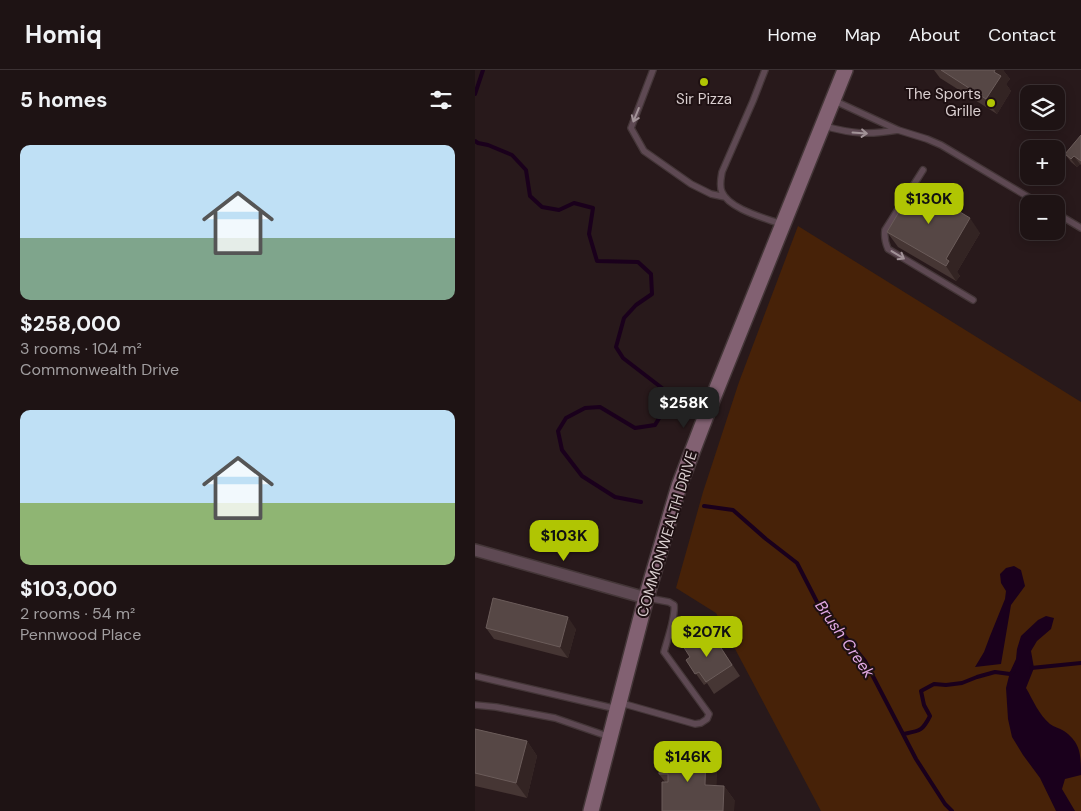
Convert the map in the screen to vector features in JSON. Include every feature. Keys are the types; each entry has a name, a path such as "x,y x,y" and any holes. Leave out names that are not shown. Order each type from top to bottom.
{"street":[{"name":"COMMONWEALTH DRIVE","path":"591,811 646,598 679,486 845,70"},
{"path":"475,550 646,598"}],"lane":[{"path":"653,70 631,128 643,151 691,184 711,194 725,197"},
{"path":"765,70 723,172 721,191 731,202 743,209 783,225"},
{"path":"833,100 898,130 941,145 1025,195"},
{"path":"822,126 854,133 881,133 898,130"},
{"path":"923,170 885,230 885,243 888,249 973,300"},
{"path":"1065,218 1081,228"},
{"path":"475,676 695,724 701,723 707,719 709,714 664,652 673,618 674,605 669,602 646,598"},
{"path":"475,705 555,718 610,737"}],"shaded area":[{"path":"798,226 1081,402 1081,811 821,811 716,613 676,588 703,492 739,382"},
{"path":"1014,566 1021,570 1025,586 1011,605 1001,664 975,667 984,652 1005,599 1006,591 1001,583 1000,574 1006,568"},
{"path":"1046,616 1054,618 1051,629 1037,641 1031,651 1034,668 1026,688 1043,716 1050,724 1070,736 1079,750 1081,775 1065,779 1062,789 1075,811 1056,811 1040,778 1012,737 1008,719 1006,688 1016,659 1021,636 1038,620"}],"building":[{"path":"941,70 995,70 994,72 1001,76 986,99"},
{"path":"1081,135 1081,161 1074,156 1071,159 1065,154"},
{"path":"915,185 970,218 946,259 949,261 946,266 887,232"},
{"path":"493,598 568,617 560,647 486,628"},
{"path":"712,634 732,665 706,682 699,672 695,674 686,660 690,657 683,646 692,640 695,645"},
{"path":"475,729 527,741 516,783 475,773"},
{"path":"660,749 706,751 705,785 724,786 723,811 662,811 662,782 668,782 668,774 659,774"}],"waterway":[{"name":"Brush Creek","path":"475,94 483,70"},
{"name":"Brush Creek","path":"475,141 512,155 526,170 530,196 542,207 559,210 574,203 593,208 589,234 597,261 638,262 651,274 652,294 636,305 624,318 616,347 623,358 662,388 664,410 655,425 635,428 600,407 585,408 566,418 558,431 562,450 582,476 615,497 641,502"},
{"name":"Brush Creek","path":"704,506 733,510 797,563 817,602 865,661 916,759 945,804 952,811"},
{"path":"1031,668 1081,663"},
{"path":"903,734 919,730 925,725 930,716 924,705 921,691 934,684 962,683 995,672 1010,674 1014,671"}],"place":[{"name":"Sir Pizza","path":"704,82"},
{"name":"The Sports Grille","path":"991,103"}]}
